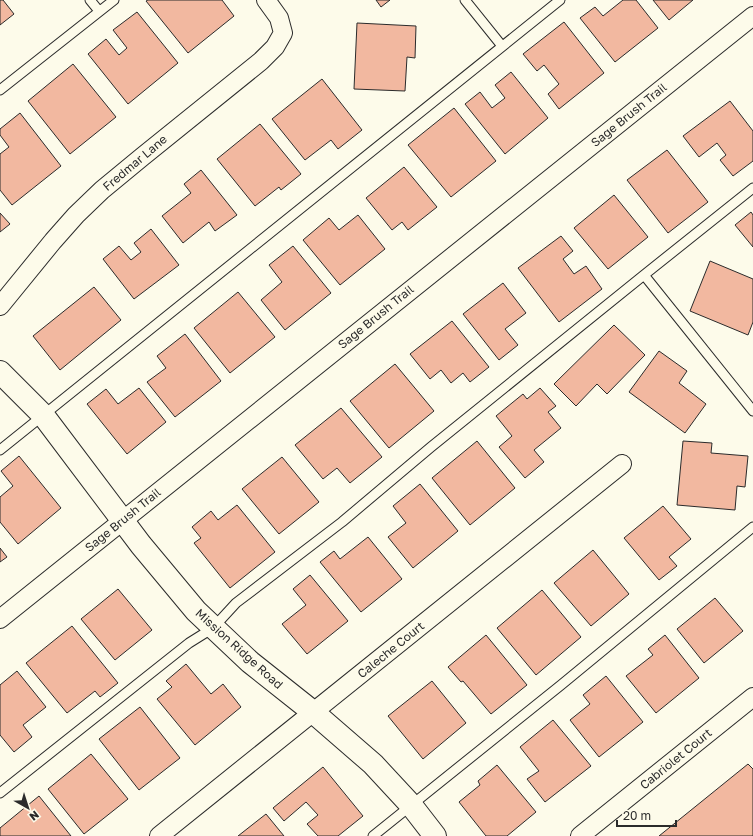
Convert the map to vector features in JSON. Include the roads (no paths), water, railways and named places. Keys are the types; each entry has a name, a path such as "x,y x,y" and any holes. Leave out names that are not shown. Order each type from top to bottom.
{"street":[{"name":"Fredmar Lane","path":"0,306 53,241 76,215 102,190 261,61 275,47 283,33 279,18 266,0"},
{"name":"Sage Brush Trail","path":"0,620 753,16"},
{"name":"Mission Ridge Road","path":"0,372 42,415 178,591 213,628 250,662 313,712 373,764 411,805 435,836"},
{"name":"Caleche Court","path":"159,836 622,464"},
{"name":"Cabriolet Court","path":"580,836 753,697"}],"lane":[{"path":"90,0 99,11"},
{"path":"0,90 114,0"},
{"path":"465,0 502,46"},
{"path":"0,450 560,0"},
{"path":"0,793 188,643 213,628 236,604 342,522 431,447 753,188"},
{"path":"644,275 753,411"},
{"path":"373,836 561,685 753,527"}]}
